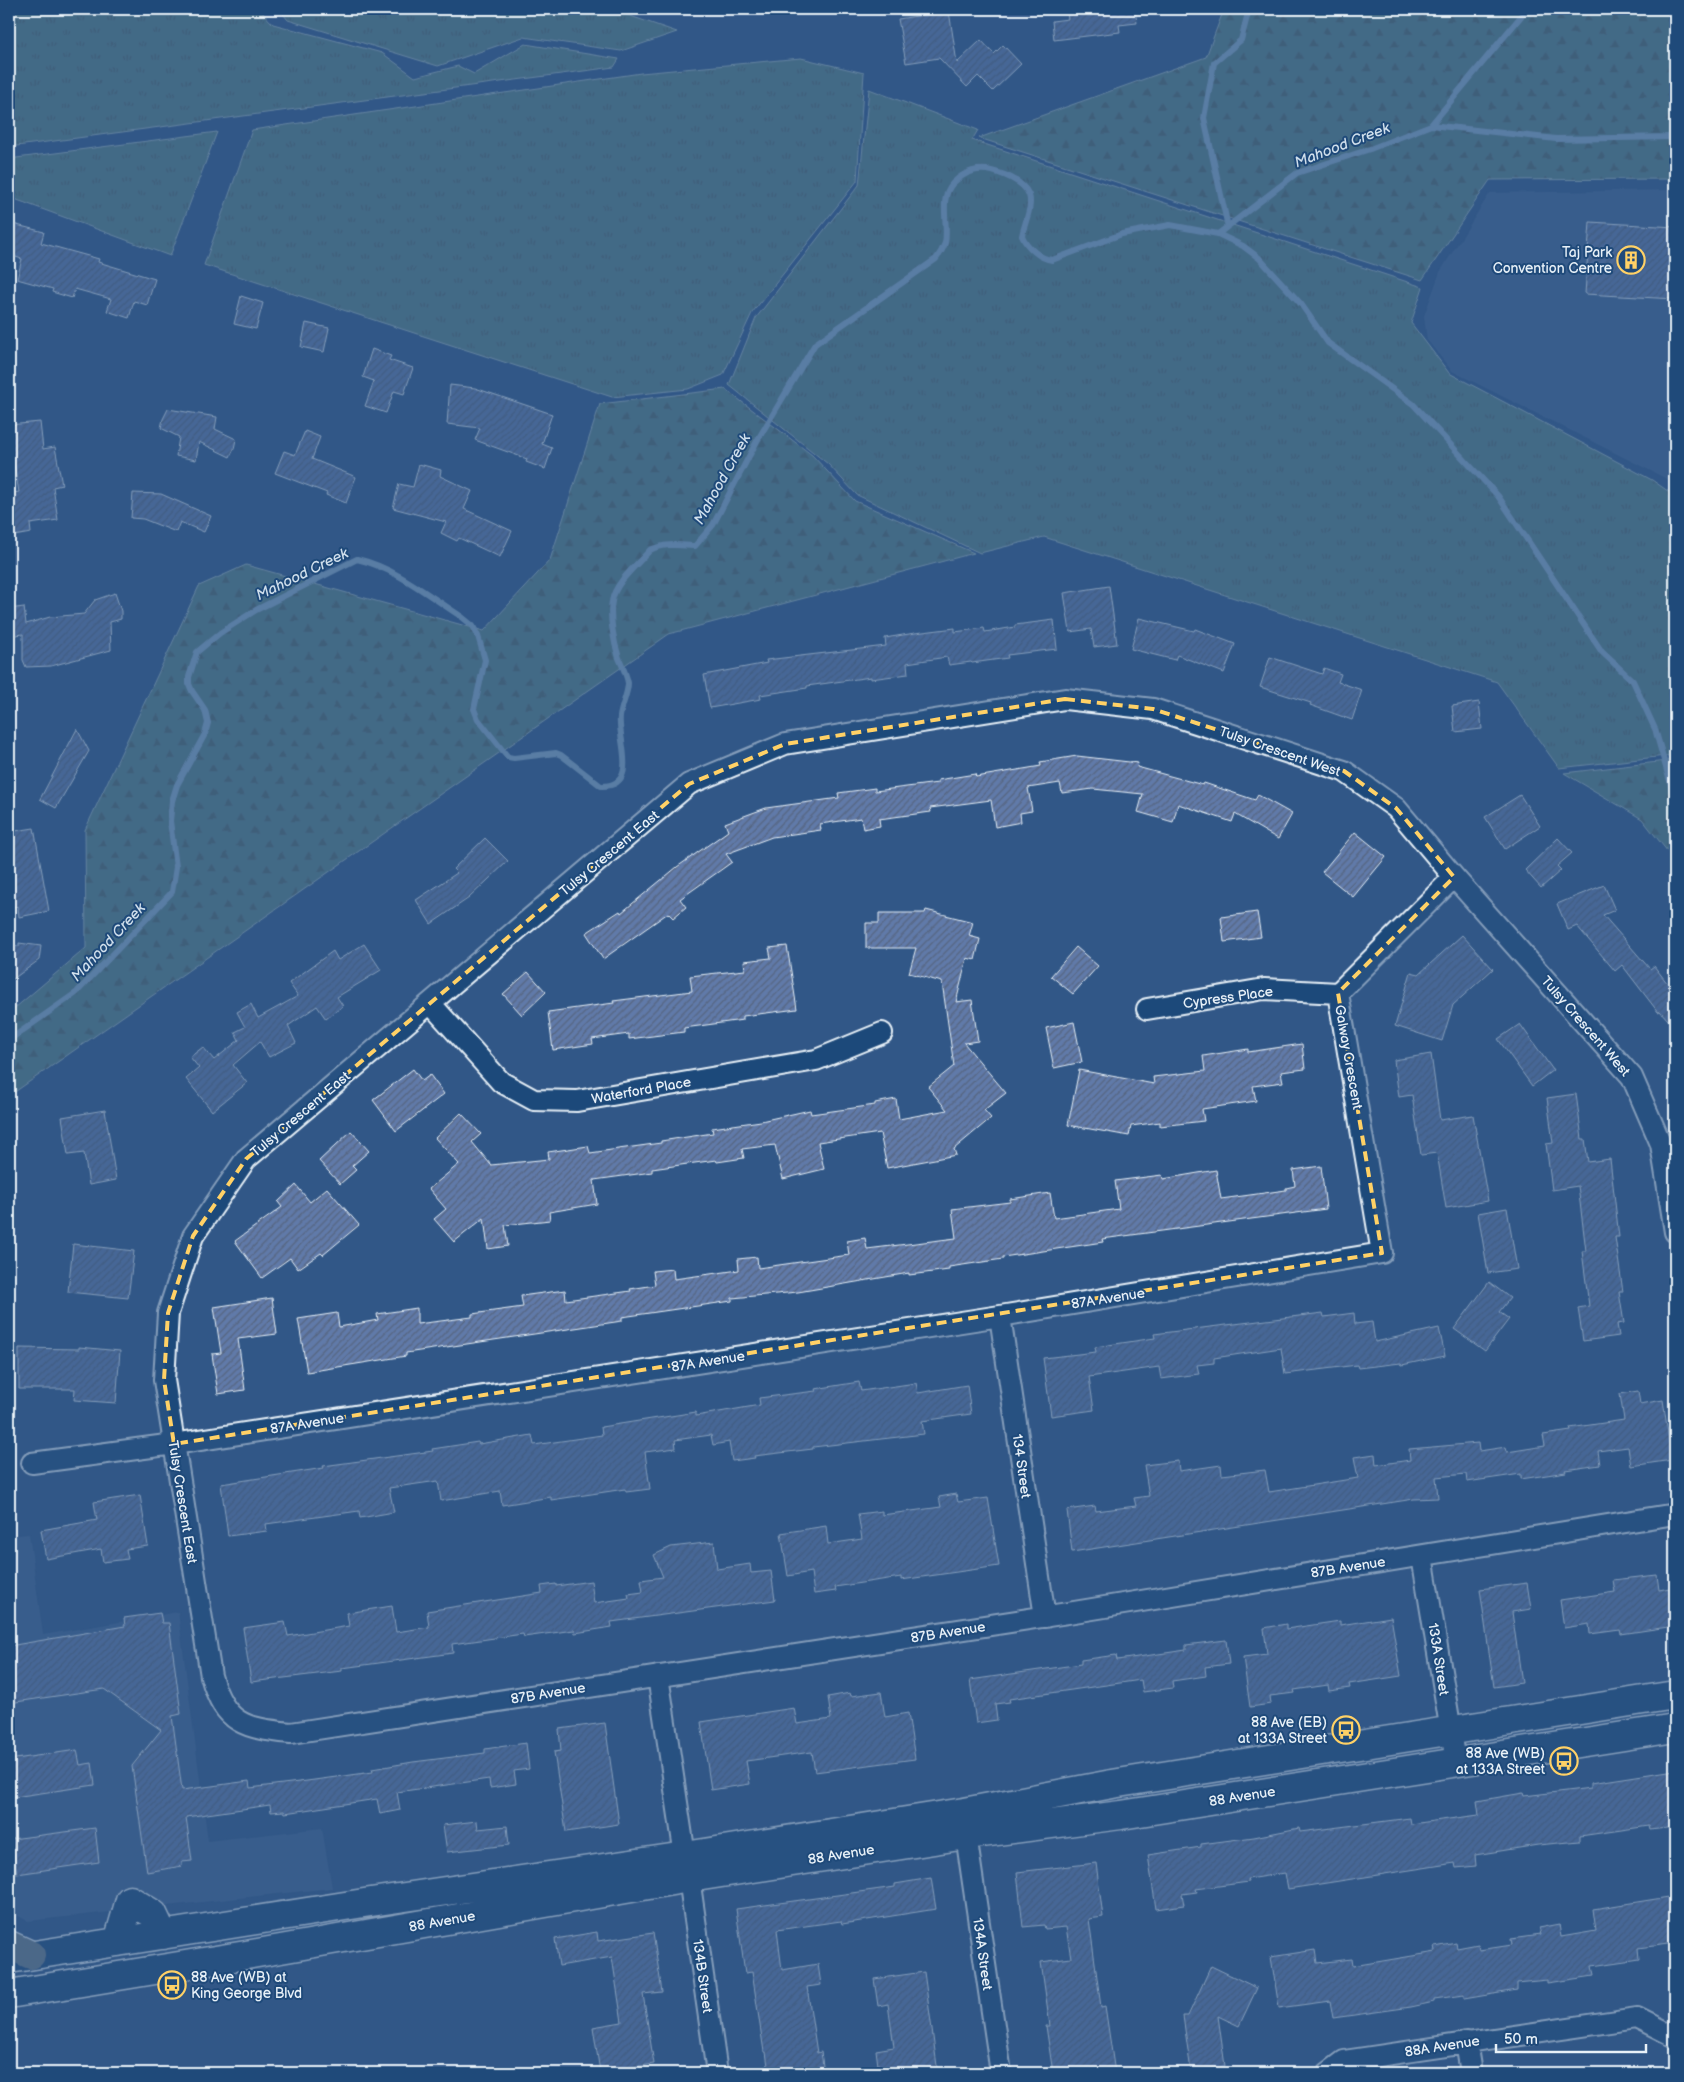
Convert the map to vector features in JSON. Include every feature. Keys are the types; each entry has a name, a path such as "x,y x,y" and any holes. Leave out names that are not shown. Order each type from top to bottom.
{"main road":[{"name":"88 Avenue","path":"9,1994 246,1955 1112,1784 1675,1695"},
{"name":"88 Avenue","path":"16,1953 118,1942 364,1903 966,1835 1130,1813 1675,1728"},
{"path":"118,1942 130,1900 153,1914 163,1935"}],"street":[{"name":"Tulsy Crescent West","path":"820,739 1064,699 1153,709 1344,771 1396,808 1454,877 1632,1077 1661,1144 1675,1223"},
{"name":"Tulsy Crescent East","path":"225,1711 217,1697 211,1676 164,1380 168,1313 193,1236 246,1159 689,784 785,744 820,739"},
{"name":"Galway Crescent","path":"1382,1253 1338,993 1454,877"},
{"name":"Cypress Place","path":"1148,1009 1264,988 1338,993"},
{"name":"Waterford Place","path":"431,1004 501,1082 534,1100 577,1101 816,1060 882,1033"},
{"name":"87A Avenue","path":"32,1464 174,1444 1000,1316 1382,1253"},
{"name":"134 Street","path":"1000,1316 1045,1617"},
{"name":"87B Avenue","path":"225,1711 236,1720 256,1729 292,1733 1045,1617 1675,1514"},
{"name":"133A Street","path":"1422,1556 1456,1762"},
{"name":"134B Street","path":"658,1676 717,2073"},
{"name":"134A Street","path":"966,1835 1001,2073"},
{"name":"88A Avenue","path":"1328,2073 1344,2061 1637,2018 1675,2037"},
{"path":"1466,2042 1471,2073"}],"highlighted area":[{"path":"1065,699 1153,709 1344,771 1396,808 1454,877 1338,993 1382,1253 174,1444 164,1380 168,1313 193,1236 246,1159 689,784 785,744"}],"shaded area":[{"path":"1675,190 1675,483 1452,371 1427,340 1424,316 1440,272 1490,193"},
{"path":"29,1534 43,1635 178,1612 208,1841 322,1828 332,1888 28,1921 9,1911 9,1536"}],"green space":[{"path":"9,9 259,9 273,24 382,53 415,77 458,66 474,74 525,44 619,59 614,67 9,147"},
{"path":"279,9 610,9 677,32 621,51 523,37 438,66 288,20"},
{"path":"1224,9 1675,9 1675,179 1490,180 1422,280 979,138 1206,57"},
{"path":"801,58 864,73 857,181 752,313 723,375 688,389 612,397 204,265 252,130 641,73"},
{"path":"869,89 978,130 972,140 1423,287 1411,323 1449,373 1652,480 1675,496 1675,755 1559,768 1497,682 1044,537 980,553 857,495 828,464 729,385 756,318 859,185"},
{"path":"217,132 170,256 9,197 9,159"},
{"path":"725,389 812,455 855,501 974,553 669,634 9,1096 9,1013 86,948 85,830 199,586 246,565 484,631 550,560 600,404"},
{"path":"1675,760 1675,861 1642,819 1564,773"}],"building":[{"path":"1066,9 1135,9 1137,23 1119,25 1120,32 1054,40 1052,21 1068,19"},
{"path":"949,11 957,63 981,40 994,54 1003,45 1021,64 993,91 978,76 967,87 939,58 906,63 898,19"},
{"name":"Taj Park Convention Centre","path":"1590,222 1675,227 1675,299 1585,294"},
{"path":"9,223 44,232 41,243 99,259 98,262 155,279 147,305 134,301 129,318 107,311 111,299 75,289 72,298 52,292 53,289 17,279 22,259 9,255"},
{"path":"241,296 263,303 256,329 234,324"},
{"path":"306,323 329,328 324,352 301,347"},
{"path":"372,349 391,356 389,360 413,368 404,394 394,391 386,413 365,406 374,381 363,377"},
{"path":"450,385 475,388 552,414 542,444 552,448 545,469 526,462 527,459 475,440 480,428 447,424"},
{"path":"168,409 217,417 215,429 236,439 230,457 199,442 196,460 176,456 179,437 161,428"},
{"path":"40,422 43,449 55,447 62,485 53,487 58,520 30,524 31,533 14,536 9,511 9,494 19,492 13,459 9,459 9,425"},
{"path":"305,431 320,437 312,459 356,477 346,503 326,495 327,493 275,473 284,451 295,455"},
{"path":"419,464 441,470 440,476 472,491 464,509 512,531 500,557 459,538 457,541 441,533 446,522 393,508 399,484 413,487"},
{"path":"133,493 161,494 211,516 204,532 180,522 176,532 143,519 131,518"},
{"path":"1109,586 1117,644 1094,647 1091,629 1070,632 1064,593"},
{"path":"115,593 121,611 121,619 110,622 111,650 51,666 26,667 23,660 23,634 9,636 9,609 24,607 26,624 50,617 84,614 95,600"},
{"path":"1139,618 1194,631 1195,629 1235,644 1224,673 1177,655 1175,660 1131,649"},
{"path":"1054,620 1057,649 1007,655 1008,658 972,663 949,665 947,657 907,663 908,674 807,686 807,688 760,695 761,699 710,708 704,675 767,663 766,660 886,646 885,638 915,633 955,628 955,632 984,628 985,632 1015,627 1015,625"},
{"path":"1270,657 1322,674 1324,668 1341,674 1338,682 1362,690 1352,720 1310,705 1311,703 1260,687"},
{"path":"1479,702 1482,729 1455,732 1452,706"},
{"path":"77,729 89,751 56,808 40,799"},
{"path":"1077,756 1138,763 1137,767 1203,785 1204,783 1255,800 1258,795 1292,814 1278,839 1235,814 1232,822 1178,804 1173,822 1138,812 1143,794 1093,789 1062,793 1060,783 1028,788 1032,811 1020,813 1021,822 995,827 991,800 930,808 931,812 879,819 880,826 863,829 861,818 820,824 821,830 772,837 726,854 732,862 680,899 686,907 673,918 668,913 603,959 586,933 620,911 621,913 677,867 728,831 725,823 766,808 839,798 838,793 875,788 875,791 938,783 938,780 975,774 976,777 1041,766 1040,762"},
{"path":"1520,795 1540,826 1505,849 1485,817"},
{"path":"34,828 49,911 19,917 18,906 9,908 9,889 12,888 9,869 9,832"},
{"path":"1355,832 1386,857 1353,897 1322,872"},
{"path":"485,838 508,861 469,898 431,924 416,900 457,873 453,869"},
{"path":"1558,838 1572,853 1557,866 1561,870 1541,888 1525,870"},
{"path":"1604,885 1615,910 1603,915 1650,969 1654,966 1675,993 1675,1028 1660,1011 1658,1012 1622,965 1615,971 1577,926 1568,930 1557,904"},
{"path":"926,910 973,922 969,936 980,939 975,960 967,958 956,1002 972,1000 978,1041 964,1043 1006,1093 984,1110 991,1118 954,1149 956,1155 887,1168 880,1133 818,1142 824,1169 783,1179 775,1145 742,1149 744,1158 652,1169 652,1172 594,1180 597,1204 549,1212 550,1220 505,1225 508,1246 488,1249 484,1218 454,1242 434,1219 446,1209 429,1189 459,1164 435,1138 461,1113 481,1134 472,1142 491,1165 549,1159 548,1152 588,1146 590,1153 661,1143 661,1141 713,1133 712,1128 761,1121 810,1110 811,1114 875,1105 875,1103 896,1099 899,1119 947,1110 928,1087 954,1066 942,982 909,973 916,948 866,948 866,923 879,923 879,913 925,913"},
{"path":"1257,912 1261,937 1224,942 1221,917"},
{"path":"1462,935 1493,969 1453,1005 1442,1041 1395,1026 1411,972 1419,974"},
{"path":"19,943 41,946 39,960 9,982 9,945 19,946"},
{"path":"364,944 381,970 337,997 343,1006 326,1019 317,1006 288,1026 296,1043 269,1057 260,1042 233,1065 247,1083 212,1111 186,1079 199,1068 190,1057 203,1047 214,1060 239,1040 235,1032 245,1027 237,1012 251,1004 258,1018 298,996 289,983 333,951 338,960"},
{"path":"787,946 797,1009 743,1016 743,1020 684,1028 684,1032 629,1039 629,1034 592,1039 593,1044 553,1050 548,1012 614,1003 613,1001 692,991 690,976 745,970 744,961 771,958 769,948"},
{"path":"1076,947 1098,966 1073,994 1051,976"},
{"path":"528,972 546,992 522,1015 503,994"},
{"path":"1074,1022 1082,1062 1054,1068 1046,1028"},
{"path":"1520,1024 1553,1070 1532,1086 1498,1039"},
{"path":"1302,1044 1305,1069 1281,1072 1283,1082 1253,1086 1256,1101 1202,1109 1204,1121 1160,1126 1160,1122 1131,1126 1129,1136 1068,1125 1079,1070 1154,1084 1153,1077 1205,1071 1203,1056 1248,1049 1248,1052"},
{"path":"1431,1054 1440,1120 1473,1115 1488,1201 1446,1208 1437,1153 1421,1155 1412,1095 1399,1097 1394,1060"},
{"path":"413,1069 422,1081 430,1075 444,1094 396,1131 373,1100"},
{"path":"1576,1094 1582,1139 1585,1139 1588,1162 1610,1159 1619,1237 1615,1237 1623,1292 1619,1292 1624,1323 1617,1324 1619,1336 1583,1341 1578,1308 1589,1306 1582,1251 1586,1251 1578,1186 1552,1190 1546,1144 1553,1143 1547,1098"},
{"path":"105,1110 116,1180 89,1185 84,1153 68,1155 62,1117"},
{"path":"351,1131 369,1151 352,1166 356,1170 340,1184 319,1161"},
{"path":"1321,1166 1326,1209 1102,1239 1103,1242 1003,1257 1003,1259 949,1267 949,1270 909,1275 909,1273 798,1292 732,1298 732,1301 622,1317 622,1321 406,1353 406,1356 307,1372 298,1319 337,1313 339,1327 378,1320 377,1314 417,1308 417,1324 472,1317 472,1314 523,1307 521,1296 565,1290 566,1300 631,1291 630,1289 655,1285 653,1271 673,1269 674,1279 739,1270 738,1259 757,1257 758,1268 849,1255 847,1241 865,1238 867,1249 956,1238 952,1209 1010,1202 1010,1199 1050,1193 1054,1218 1119,1209 1115,1181 1162,1175 1163,1179 1216,1170 1221,1199 1286,1190 1286,1188 1295,1186 1293,1170"},
{"path":"296,1185 310,1202 327,1188 359,1225 323,1255 321,1253 298,1269 290,1258 262,1278 235,1241 282,1207 278,1202"},
{"path":"1507,1208 1517,1269 1488,1273 1478,1213"},
{"path":"73,1244 134,1251 128,1298 68,1292"},
{"path":"1489,1282 1510,1298 1499,1312 1509,1319 1485,1351 1454,1329"},
{"path":"272,1298 277,1334 238,1339 245,1390 218,1394 212,1354 221,1353 214,1307"},
{"path":"1323,1313 1324,1317 1354,1313 1355,1324 1372,1322 1375,1342 1439,1328 1445,1356 1402,1365 1401,1363 1358,1368 1357,1365 1285,1374 1281,1348 1214,1358 1214,1363 1197,1365 1199,1374 1161,1379 1159,1367 1089,1377 1094,1410 1051,1416 1043,1358 1096,1352 1095,1347 1155,1338 1154,1334"},
{"path":"79,1347 120,1351 116,1403 74,1400 75,1389 19,1389 19,1348 79,1349"},
{"path":"859,1382 861,1391 916,1383 918,1393 967,1385 971,1414 922,1421 924,1434 813,1447 813,1449 754,1456 755,1458 732,1461 729,1442 713,1445 711,1435 675,1440 676,1448 645,1452 650,1489 626,1492 625,1489 551,1500 551,1497 502,1505 500,1491 441,1501 438,1481 389,1488 394,1512 360,1518 359,1511 266,1524 267,1531 228,1536 221,1484 324,1468 323,1466 532,1435 534,1445 602,1435 601,1427 696,1412 696,1416 760,1405 759,1398 816,1391 815,1389"},
{"path":"1638,1391 1640,1404 1663,1400 1672,1460 1631,1466 1628,1447 1598,1451 1600,1465 1565,1470 1566,1472 1521,1479 1521,1474 1467,1482 1466,1474 1436,1477 1438,1498 1414,1499 1072,1552 1067,1510 1095,1506 1096,1511 1136,1506 1134,1498 1149,1496 1144,1465 1178,1461 1179,1471 1221,1465 1222,1475 1265,1470 1269,1492 1358,1478 1354,1457 1375,1454 1376,1465 1410,1460 1409,1449 1478,1443 1479,1451 1506,1447 1507,1452 1545,1446 1543,1435 1571,1431 1570,1428 1624,1420 1620,1394"},
{"path":"956,1494 958,1502 988,1498 999,1566 901,1580 901,1577 835,1587 836,1591 814,1594 811,1572 788,1576 781,1533 826,1526 828,1544 862,1539 858,1514 882,1511 882,1515 941,1507 939,1497"},
{"path":"140,1495 148,1546 126,1549 128,1559 103,1562 101,1549 46,1559 41,1530 97,1520 94,1502"},
{"path":"714,1542 717,1569 750,1564 751,1573 771,1571 775,1600 611,1622 612,1627 575,1633 574,1630 524,1637 523,1634 452,1644 453,1653 342,1668 342,1671 251,1682 243,1628 285,1622 288,1636 349,1626 347,1613 392,1606 396,1632 429,1627 427,1611 542,1593 541,1586 591,1581 594,1603 629,1598 628,1594 643,1592 641,1580 663,1577 654,1555 671,1547"},
{"path":"1657,1575 1659,1590 1675,1587 1675,1626 1621,1634 1620,1630 1590,1634 1589,1624 1564,1628 1560,1600 1615,1592 1613,1580"},
{"path":"1527,1583 1531,1609 1512,1612 1522,1683 1494,1687 1480,1589"},
{"path":"160,1613 162,1623 169,1623 181,1714 172,1716 182,1790 249,1781 250,1788 373,1772 372,1769 485,1753 485,1749 526,1743 529,1769 514,1771 516,1784 490,1788 489,1779 397,1792 400,1810 380,1814 377,1799 285,1813 284,1811 271,1812 270,1805 186,1817 192,1861 182,1862 182,1866 147,1872 132,1766 161,1730 104,1689 9,1703 9,1646 125,1626 124,1618"},
{"path":"1391,1617 1401,1676 1349,1684 1350,1688 1329,1691 1328,1685 1294,1690 1295,1693 1270,1696 1271,1704 1250,1707 1243,1657 1267,1654 1264,1628 1286,1624 1286,1629 1340,1621 1340,1625"},
{"path":"1226,1640 1229,1664 1205,1667 1206,1676 1172,1681 1173,1688 1143,1692 1141,1680 1009,1699 1010,1702 995,1704 997,1720 976,1723 970,1680 1081,1664 1081,1660 1116,1655 1117,1660 1186,1650 1186,1645"},
{"path":"881,1692 885,1717 908,1713 915,1759 815,1772 812,1752 746,1761 750,1784 711,1790 701,1722 794,1708 797,1724 831,1719 828,1697 850,1693 851,1696"},
{"path":"605,1723 619,1824 566,1832 554,1752 561,1751 559,1729"},
{"path":"77,1750 80,1765 92,1763 95,1785 14,1797 9,1760"},
{"path":"1675,1770 1675,1827 1650,1830 1649,1826 1580,1836 1580,1841 1538,1845 1475,1855 1476,1866 1456,1868 1455,1863 1288,1889 1285,1873 1248,1879 1249,1882 1196,1889 1197,1892 1182,1894 1184,1905 1156,1909 1148,1855 1299,1828 1300,1832 1410,1818 1411,1824 1479,1815 1477,1801 1523,1793 1524,1796 1591,1788 1591,1783"},
{"path":"477,1821 478,1829 507,1826 509,1845 447,1852 443,1825"},
{"path":"95,1828 99,1862 17,1874 12,1839"},
{"path":"1096,1863 1103,1917 1089,1919 1101,2007 1105,2006 1115,2073 1053,2073 1046,2026 1050,2026 1041,1962 1071,1958 1066,1927 1045,1929 1044,1925 1023,1927 1017,1872"},
{"path":"931,1878 936,1909 842,1924 841,1921 777,1930 782,1970 818,1964 821,1985 807,1987 817,2053 821,2052 824,2073 769,2073 752,1972 745,1973 736,1909 895,1887 895,1884"},
{"path":"1675,1896 1675,1943 1639,1948 1640,1959 1592,1966 1594,1976 1547,1983 1547,1980 1517,1983 1517,1990 1464,1999 1464,1995 1434,1999 1434,2002 1411,2007 1333,2018 1330,2001 1279,2008 1271,1957 1315,1950 1317,1963 1352,1959 1353,1966 1436,1952 1435,1947 1456,1943 1457,1948 1478,1944 1479,1950 1512,1945 1511,1939 1540,1935 1538,1928 1559,1924 1561,1937 1596,1931 1593,1909"},
{"path":"597,1932 598,1941 653,1933 662,1992 643,1994 654,2064 600,2072 593,2027 622,2022 612,1957 559,1966 555,1939"},
{"path":"1211,1966 1257,1988 1239,2026 1218,2016 1225,2066 1191,2071 1183,2016 1188,2016"},
{"path":"924,1972 938,2073 879,2073 876,2050 894,2047 888,2004 878,2006 874,1979"}],"waterway":[{"path":"1228,227 1204,118 1214,63 1241,40 1249,9"},
{"path":"1431,125 1527,9"},
{"name":"Mahood Creek","path":"9,1040 76,993 172,892 176,867 170,821 172,801 177,785 205,734 208,723 205,710 189,684 189,677 197,652 220,633 256,610 357,559 371,563 399,576 473,626 485,660 474,709 478,719 508,757 556,753 601,786 613,784 620,779 624,770 620,717 628,683 614,638 611,607 614,594 628,574 650,550 667,545 695,546 713,525 757,441 815,344 936,259 945,243 946,196 953,183 965,174 973,171 988,170 1005,175 1026,189 1030,205 1022,236 1034,252 1052,260 1122,234 1170,225 1218,234 1297,173 1370,149 1431,125 1556,139 1675,137"},
{"path":"1218,234 1243,246 1259,258 1301,304 1328,343 1413,404 1498,496 1602,652 1633,681 1655,729 1675,799"}],"place":[{"name":"Taj Park Convention Centre","path":"1631,260"},
{"name":"88 Ave (EB) at 133A Street","path":"1346,1730"},
{"name":"88 Ave (WB) at 133A Street","path":"1564,1761"},
{"name":"88 Ave (WB) at King George Blvd","path":"172,1985"}]}
